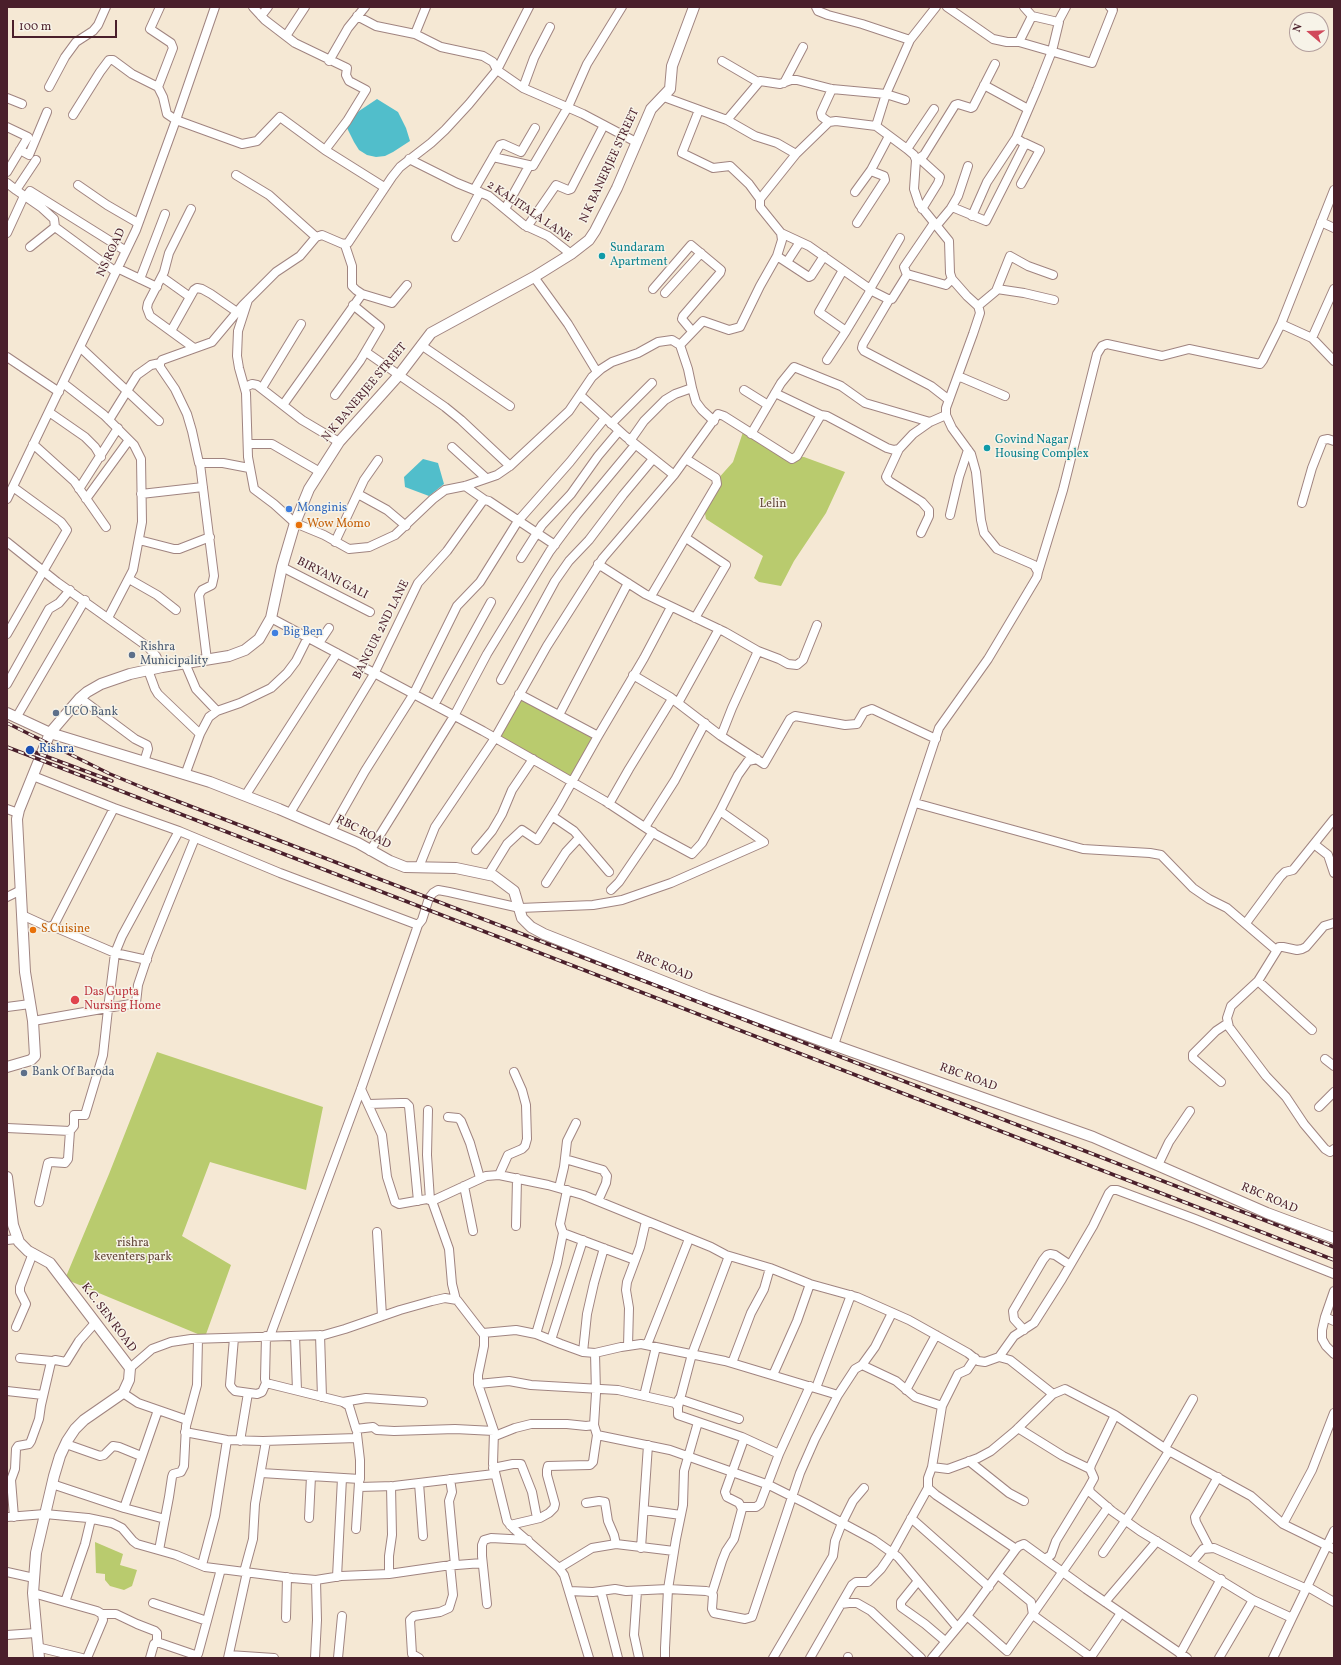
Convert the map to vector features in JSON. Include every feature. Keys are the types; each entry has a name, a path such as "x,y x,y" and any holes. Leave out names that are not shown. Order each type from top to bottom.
{"street":[{"path":"49,87 65,57 76,42 93,31 98,25 106,7"},
{"path":"158,87 173,48 171,43 150,29 160,7"},
{"name":"NS ROAD","path":"7,499 126,252 176,120 215,7"},
{"path":"253,7 261,16 295,43 329,61 347,68 346,75 349,81 366,90 347,121 325,150"},
{"path":"261,16 268,7"},
{"path":"286,36 305,7"},
{"path":"329,61 345,32 365,7"},
{"path":"415,34 426,7"},
{"path":"345,245 358,228 384,187 400,168 445,130 497,70 529,7"},
{"path":"505,209 529,166 534,164 568,107 587,64 622,7"},
{"name":"N K BANERJEE STREET","path":"50,733 80,698 87,692 110,680 162,667 229,656 245,650 259,639 271,618 282,567 295,523 309,489 340,442 399,375 431,333 534,277 571,254 589,240 601,221 617,188 651,109 670,89 672,66 694,7"},
{"path":"816,7 818,11 889,32 910,40"},
{"path":"876,126 886,94 910,40 936,7"},
{"path":"947,7 993,38 1003,42 1019,42 1093,63 1113,11 1110,7"},
{"path":"1024,7 1032,16 1059,22"},
{"path":"972,216 988,180 1016,138 1052,51 1059,22 1066,7"},
{"path":"357,16 376,26 415,34 438,46 478,54 492,62 497,70 523,88 568,107 636,142"},
{"path":"1019,42 1032,16"},
{"path":"523,88 534,58 550,27"},
{"path":"784,82 803,48"},
{"path":"73,115 91,85 110,60 113,60 132,74 158,87 163,97 167,114 176,120 242,144 257,141 280,116 325,150 384,187"},
{"path":"722,61 758,82 779,84 791,80 797,80 832,89 886,94 905,100"},
{"path":"995,64 972,108 958,104 955,105 926,152 917,159 914,189 922,209 936,224 950,244 950,273 952,279 978,306 980,313 949,400 946,415 952,428 971,454 976,472 981,520 984,533 998,549 1034,565 1038,572"},
{"path":"727,120 758,82"},
{"path":"984,85 1028,109"},
{"path":"829,122 822,117 821,114 832,89"},
{"path":"664,97 727,120 755,136 777,144 796,154"},
{"path":"7,98 22,104"},
{"path":"908,149 934,109"},
{"path":"699,110 682,153 713,168 730,166 749,184 760,199 760,207 781,233 824,256 870,290 889,300"},
{"path":"20,150 29,155 47,112"},
{"path":"760,199 796,154 829,122 836,120 876,126 908,149 917,159 940,177 922,209"},
{"path":"7,126 28,137 7,172"},
{"path":"527,227 556,185 568,190 571,188 604,126"},
{"path":"456,237 500,146 502,144 521,152 535,128"},
{"path":"855,192 870,171 889,136"},
{"path":"1016,138 1040,151 1022,184"},
{"path":"951,208 986,221 1025,143"},
{"path":"494,157 529,166"},
{"path":"16,190 36,160"},
{"name":"2 KALITALA LANE","path":"409,160 489,196 527,227 548,236 571,254"},
{"path":"952,279 948,284 946,284 907,274 903,269 936,224 951,208 958,196 968,166"},
{"path":"857,223 884,180 884,176 870,171"},
{"path":"236,175 269,195 316,237"},
{"path":"7,183 42,208 54,219 55,227 117,270 157,287"},
{"path":"78,185 106,206 138,223"},
{"path":"7,233 30,190 126,252"},
{"path":"834,1045 939,728 988,659 1037,578 1063,490 1097,354 1102,346 1107,344 1162,356 1189,349 1260,364 1281,324 1334,190"},
{"path":"191,209 169,253 162,277 148,303 148,313 194,348"},
{"path":"140,279 165,214"},
{"path":"1321,222 1334,228"},
{"path":"30,247 55,227"},
{"path":"680,345 703,321 729,330 740,328 760,286 777,256 782,240 781,233"},
{"path":"109,420 137,375 151,366 160,363 162,360 212,342 236,312 276,272 300,256 316,237 322,235 326,236 345,245 352,266 352,286 362,294 392,303 406,285"},
{"path":"827,360 846,331 900,238"},
{"path":"787,262 800,242"},
{"path":"653,289 690,245 721,271 683,316 682,319 692,331"},
{"path":"665,293 701,253"},
{"path":"777,256 810,277 824,256"},
{"path":"978,306 997,289 1010,256 1030,267 1053,275"},
{"path":"843,270 819,312 846,331"},
{"path":"907,274 901,286 892,299 889,300 862,348 864,351 930,386 949,400"},
{"path":"162,277 190,297"},
{"path":"534,277 568,324 597,372"},
{"path":"171,331 194,290 197,288 202,289 236,312"},
{"path":"997,289 1054,300"},
{"path":"1312,338 1334,289"},
{"path":"283,405 362,294"},
{"path":"248,300 237,336 237,363 245,387 249,468 254,490 274,504 295,523 324,535 349,549 367,548 395,535 440,492 465,486 497,475 510,466 562,418 597,372 612,362 638,353 662,341 672,340 680,345 698,406 714,421"},
{"path":"335,395 366,352 380,327 353,305"},
{"path":"262,388 301,324"},
{"path":"1281,324 1312,338 1334,361"},
{"path":"421,345 510,406"},
{"path":"80,347 159,421"},
{"path":"366,352 461,420 510,466"},
{"path":"7,357 58,392"},
{"path":"160,363 160,367 175,389 187,414 200,464 210,537 214,581 212,584 200,591 198,599 207,660"},
{"path":"751,434 775,394 794,367 841,386 865,403 930,422"},
{"path":"958,376 1005,396"},
{"path":"63,383 118,428 139,453 141,459 142,522 134,570 108,618"},
{"path":"331,832 365,771 413,695 457,606 480,582 518,521 608,421 652,383"},
{"path":"245,387 252,384 257,385 302,420 340,442"},
{"path":"370,851 454,716 487,654 555,545 633,443 644,421 665,400 675,394 692,388"},
{"path":"744,390 768,405"},
{"path":"580,394 619,431 674,475"},
{"path":"775,394 820,415 827,416 887,448 899,449"},
{"path":"49,412 85,437 95,447 101,457"},
{"path":"419,867 435,827 495,738 519,694 598,564 674,475 718,414 721,414 792,459 797,456 820,415"},
{"path":"921,533 929,516 929,510 922,502 889,481 886,477 899,449 913,434 930,422 946,415"},
{"path":"79,489 101,457 118,428"},
{"path":"521,558 536,534 571,494 598,456 619,431"},
{"path":"1302,503 1312,468 1323,440 1328,439 1334,441"},
{"path":"86,499 129,440"},
{"path":"33,444 74,481 106,527"},
{"path":"248,444 272,444 320,472"},
{"path":"452,447 486,478"},
{"path":"950,515 959,477 968,450"},
{"path":"501,680 555,581 569,561 589,540 623,495 653,459"},
{"path":"651,596 686,538 717,481 716,478 686,459"},
{"path":"335,542 364,480 378,460"},
{"path":"200,464 223,463 249,468"},
{"path":"465,486 536,534 555,545"},
{"path":"7,634 43,570 66,534 66,528 61,522 13,487"},
{"path":"141,494 203,487"},
{"path":"358,494 387,510 406,526"},
{"name":"BANGUR 2ND LANE","path":"290,813 374,674 418,583 447,551 485,500"},
{"path":"139,540 179,549 210,537"},
{"path":"686,538 726,565 696,618"},
{"path":"7,542 148,647 156,656 162,667"},
{"path":"598,564 671,607 719,629 758,651 788,664 797,665 803,660 818,625"},
{"name":"BIRYANI GALI","path":"282,567 370,612"},
{"path":"129,579 157,595 176,610"},
{"path":"559,716 628,583"},
{"path":"7,684 49,609 59,603 70,590"},
{"path":"12,716 85,600"},
{"path":"434,705 491,602"},
{"path":"488,874 507,844 522,830 537,840 644,658 671,607"},
{"path":"271,618 533,759 572,781 652,832 692,854 702,843 738,775 748,761 757,759"},
{"path":"319,643 329,628"},
{"path":"609,804 629,769 675,701 719,629"},
{"path":"185,774 200,734 209,717 217,711 240,703 271,688 287,673 296,661 308,637"},
{"path":"721,736 758,651"},
{"path":"245,796 337,653"},
{"path":"185,663 196,689 217,711"},
{"path":"148,670 158,694 200,734"},
{"path":"633,676 649,684 675,701 721,736 764,764 790,718 794,716 845,725 857,724 864,712 872,709 936,739"},
{"path":"519,694 598,736"},
{"path":"80,698 135,739 147,745 148,749 144,762"},
{"name":"RBC ROAD","path":"12,716 50,733 185,774 290,813 358,843 370,851 404,866 456,868 494,876 514,891 522,918 531,927 544,934 708,999 1093,1137 1158,1164 1267,1213 1334,1238"},
{"path":"645,827 675,780 705,723"},
{"path":"7,1067 31,1060 35,1057 33,1021 25,972 18,813 50,733"},
{"path":"476,850 492,831 502,814 512,790 533,759"},
{"path":"33,776 114,808 179,831 280,873 418,925"},
{"path":"915,803 1083,849 1161,855 1193,888 1209,900 1227,908 1276,950"},
{"path":"52,926 56,922 114,808"},
{"path":"7,809 18,813"},
{"path":"234,1338 231,1386 235,1391 260,1393 264,1389 266,1383 268,1336 361,1089 418,925 422,920 433,893 438,890 520,908 593,905 622,900 671,883 764,842 720,811"},
{"path":"552,816 574,831 610,872"},
{"path":"1246,923 1280,877 1285,872 1293,870 1334,819"},
{"path":"39,1202 48,1163 65,1163 68,1159 70,1130 74,1126 74,1115 83,1116 85,1114 99,1072 104,1055 115,953 122,936 179,831"},
{"path":"611,890 619,882 652,832"},
{"path":"33,1021 136,1003 138,985 147,960 172,894 196,838"},
{"path":"546,883 566,852 579,838"},
{"path":"1314,844 1328,855 1334,873"},
{"path":"7,897 21,890"},
{"path":"22,916 46,926 52,926 115,953 147,960"},
{"path":"1333,1153 1325,1148 1286,1097 1266,1076 1230,1027 1227,1018 1231,1006 1258,981 1279,947 1297,950 1302,949 1306,947 1324,926 1334,923"},
{"path":"1258,981 1312,1030"},
{"path":"7,1007 30,1004"},
{"path":"1221,1082 1193,1058 1193,1054 1216,1031 1228,1023"},
{"path":"1325,1058 1334,1066"},
{"path":"499,1175 508,1155 522,1149 525,1146 527,1139 526,1105 522,1090 514,1072"},
{"path":"361,1089 382,1135 386,1172 394,1200 399,1204 432,1200 486,1176 499,1175 517,1178 567,1190 689,1238 728,1256 770,1268 810,1284 851,1295 892,1313 985,1362 999,1357 1017,1332 1024,1330 1034,1323 1070,1265 1112,1190 1117,1190 1334,1274"},
{"path":"1319,1107 1334,1092"},
{"path":"369,1104 406,1103 409,1106 418,1201"},
{"path":"428,1110 427,1155 432,1200 449,1249 452,1284 456,1300"},
{"path":"1158,1164 1169,1142 1190,1111"},
{"path":"448,1117 458,1118 461,1121 470,1143 480,1178"},
{"path":"559,1188 565,1159 566,1141 576,1123"},
{"path":"7,1128 70,1130"},
{"path":"565,1159 603,1170 607,1176 606,1183 598,1201"},
{"name":"K.C. SEN ROAD","path":"7,1177 13,1225 12,1239 24,1248 50,1263 130,1368 129,1380 123,1393"},
{"path":"516,1226 517,1178"},
{"path":"464,1186 472,1231"},
{"path":"536,1334 557,1263 563,1233 560,1224 567,1190"},
{"path":"628,1346 629,1308 626,1290 627,1282 640,1247 646,1221"},
{"path":"377,1232 382,1316"},
{"path":"563,1233 635,1260"},
{"path":"644,1396 655,1322 689,1238"},
{"path":"551,1340 583,1240"},
{"path":"582,1352 587,1314 604,1248"},
{"path":"16,1327 26,1304 20,1292 20,1287 33,1253"},
{"path":"1024,1330 1014,1319 1013,1311 1043,1260 1050,1254 1055,1255 1070,1265"},
{"path":"728,1256 692,1354 679,1403 678,1415 744,1439 779,1454"},
{"path":"732,1363 751,1313 764,1289 770,1268"},
{"path":"772,1375 797,1321 810,1284"},
{"path":"1334,1291 1322,1330 1322,1339 1326,1346 1334,1354"},
{"path":"744,1439 725,1494 742,1507 758,1506 779,1454 813,1388 851,1295"},
{"path":"130,1368 152,1349 182,1340 320,1335 334,1333 382,1316 432,1301 445,1298 456,1300 483,1332 484,1340 478,1375 478,1384 494,1433 494,1471 506,1517 510,1525 559,1568 564,1575 589,1658"},
{"path":"742,1507 734,1538 722,1561 712,1593 712,1609 714,1613 745,1619 752,1617 792,1496 815,1439 838,1395 855,1369 862,1365 875,1347 892,1313"},
{"path":"1325,1317 1334,1321"},
{"path":"20,1358 66,1362 79,1341 95,1323"},
{"path":"483,1332 516,1330 536,1334 582,1352 595,1353 641,1344 732,1363 838,1395"},
{"path":"320,1335 322,1397"},
{"path":"906,1390 936,1335"},
{"path":"295,1336 296,1390"},
{"path":"159,1550 172,1477 173,1474 181,1472 183,1469 185,1432 197,1384 198,1339"},
{"path":"510,1525 537,1518 549,1513 554,1508 555,1504 547,1475 548,1466 590,1465 592,1462 597,1435 594,1425 596,1388 595,1353"},
{"path":"999,1357 1010,1360 1053,1394"},
{"path":"810,1658 852,1585 856,1582 868,1582 871,1580 892,1553 910,1518 928,1488 928,1478 932,1467 942,1406 958,1374 968,1370 975,1358"},
{"path":"52,1361 39,1419 31,1441 29,1444 16,1448 11,1458 15,1469 11,1480 10,1517 46,1514 91,1519 119,1526 126,1531 133,1541 144,1546 202,1565 221,1569 316,1580 360,1574 389,1574 452,1565 482,1563"},
{"path":"862,1365 896,1381 915,1397 942,1406"},
{"path":"478,1384 509,1381 531,1385 618,1390 679,1403 739,1419"},
{"path":"266,1383 343,1402 349,1406 356,1429 360,1460 356,1529"},
{"path":"932,1467 948,1469 978,1458 991,1450 1018,1428 1053,1394 1065,1389 1115,1415 1167,1449 1251,1496 1283,1524 1331,1548"},
{"path":"7,1391 44,1395"},
{"path":"39,1658 33,1593 36,1553 60,1456 75,1429 84,1420 123,1393 135,1402 187,1420"},
{"path":"240,1441 248,1393"},
{"path":"343,1402 366,1398 422,1402"},
{"path":"1103,1553 1125,1520 1167,1449 1193,1398"},
{"path":"124,1508 158,1410"},
{"path":"1283,1524 1331,1432 1334,1413"},
{"path":"1090,1469 1115,1415"},
{"path":"665,1658 664,1648 668,1589 683,1505 684,1471 698,1422"},
{"path":"356,1429 373,1427 378,1430 394,1431 448,1429 494,1433 531,1424 594,1425"},
{"path":"1018,1428 1063,1456 1090,1469 1094,1478 1056,1541 1051,1555 1045,1559"},
{"path":"185,1432 227,1440 266,1442 357,1438"},
{"path":"597,1435 670,1450 766,1484 792,1496 874,1540 898,1557 957,1627"},
{"path":"202,1565 215,1516 227,1440"},
{"path":"266,1442 255,1504 253,1539 229,1657 274,1658"},
{"path":"66,1444 100,1456 104,1455 113,1446 141,1456"},
{"path":"641,1548 648,1445"},
{"path":"968,1461 1009,1493 1024,1502"},
{"path":"261,1473 342,1478 359,1483 391,1486 450,1479 494,1471 513,1464 521,1464 532,1492 537,1518"},
{"path":"309,1518 312,1476"},
{"path":"1209,1547 1196,1522 1195,1517 1218,1477"},
{"path":"337,1577 342,1478"},
{"path":"419,1658 412,1654 410,1620 412,1617 440,1612 449,1608 453,1595 449,1501 452,1492 450,1479"},
{"path":"418,1483 423,1536"},
{"path":"52,1484 124,1508 165,1518"},
{"path":"389,1574 389,1556 392,1535 391,1486"},
{"path":"1089,1487 1090,1492 1108,1507 1157,1541 1253,1600 1292,1618"},
{"path":"773,1658 833,1556 835,1540 842,1523 853,1501 864,1488"},
{"path":"928,1488 1016,1549"},
{"path":"586,1503 605,1502 608,1521 616,1544"},
{"path":"967,1616 1006,1651 1033,1615 1108,1507"},
{"path":"644,1510 681,1515"},
{"path":"910,1518 989,1587"},
{"path":"65,1602 85,1544 91,1519"},
{"path":"1273,1658 1307,1588 1331,1548 1334,1532"},
{"path":"487,1604 482,1563 482,1545 485,1539 528,1540"},
{"path":"1105,1602 1157,1541"},
{"path":"559,1568 592,1548 616,1544 674,1551"},
{"path":"932,1658 967,1616 1016,1549 1024,1544 1184,1656 1221,1579"},
{"path":"1192,1562 1203,1549 1209,1547 1214,1548 1307,1588 1334,1602"},
{"path":"157,1642 195,1656 199,1652 221,1569"},
{"path":"7,1572 34,1578"},
{"path":"998,1575 1031,1602 1033,1615 1092,1657 1121,1613"},
{"path":"286,1618 287,1577"},
{"path":"315,1658 317,1620 316,1580"},
{"path":"918,1581 901,1602 901,1607 925,1624 945,1641"},
{"path":"568,1591 601,1591 615,1589 637,1591 668,1589 698,1590 712,1593"},
{"path":"601,1591 618,1658"},
{"path":"637,1591 634,1635 639,1658"},
{"path":"33,1593 97,1611 102,1614 116,1614 155,1631 157,1633 157,1642 154,1644 150,1658"},
{"path":"1219,1658 1253,1600"},
{"path":"841,1604 857,1603 871,1611 921,1658"},
{"path":"154,1604 208,1621"},
{"path":"87,1658 103,1620 102,1614"},
{"path":"338,1658 342,1616"},
{"path":"7,1635 36,1633"},
{"path":"37,1647 82,1658"}],"green space":[{"name":"Lelin","path":"743,432 792,461 800,457 804,457 845,472 826,513 794,561 781,586 759,582 754,578 763,556 706,519 704,508 716,481 733,462"},
{"path":"519,694 598,736 572,781 495,738"},
{"name":"rishra keventers park","path":"157,1052 323,1107 306,1190 210,1162 182,1236 231,1265 205,1337 65,1279 109,1174"},
{"path":"95,1542 123,1554 120,1565 137,1570 132,1586 124,1590 110,1586 105,1580 105,1574 96,1573"}],"water":[{"path":"377,99 398,112 406,128 410,141 385,156 376,157 367,155 359,150 346,126 359,111"},
{"path":"423,459 438,463 444,484 429,496 405,487 404,477"}],"railway":[{"path":"7,723 110,774 151,791 1334,1247"},
{"path":"7,747 1334,1260"},
{"path":"29,750 112,781"}],"place":[{"name":"Sundaram Apartment","path":"602,256"},
{"name":"Govind Nagar Housing Complex","path":"987,448"},
{"name":"Monginis","path":"289,509"},
{"name":"Wow Momo","path":"299,525"},
{"name":"Big Ben","path":"275,633"},
{"name":"Rishra Municipality","path":"132,655"},
{"name":"UCO Bank","path":"56,713"},
{"name":"Rishra","path":"30,750"},
{"name":"S Cuisine","path":"33,930"},
{"name":"Das Gupta Nursing Home","path":"75,1000"},
{"name":"Bank Of Baroda","path":"24,1073"}]}
